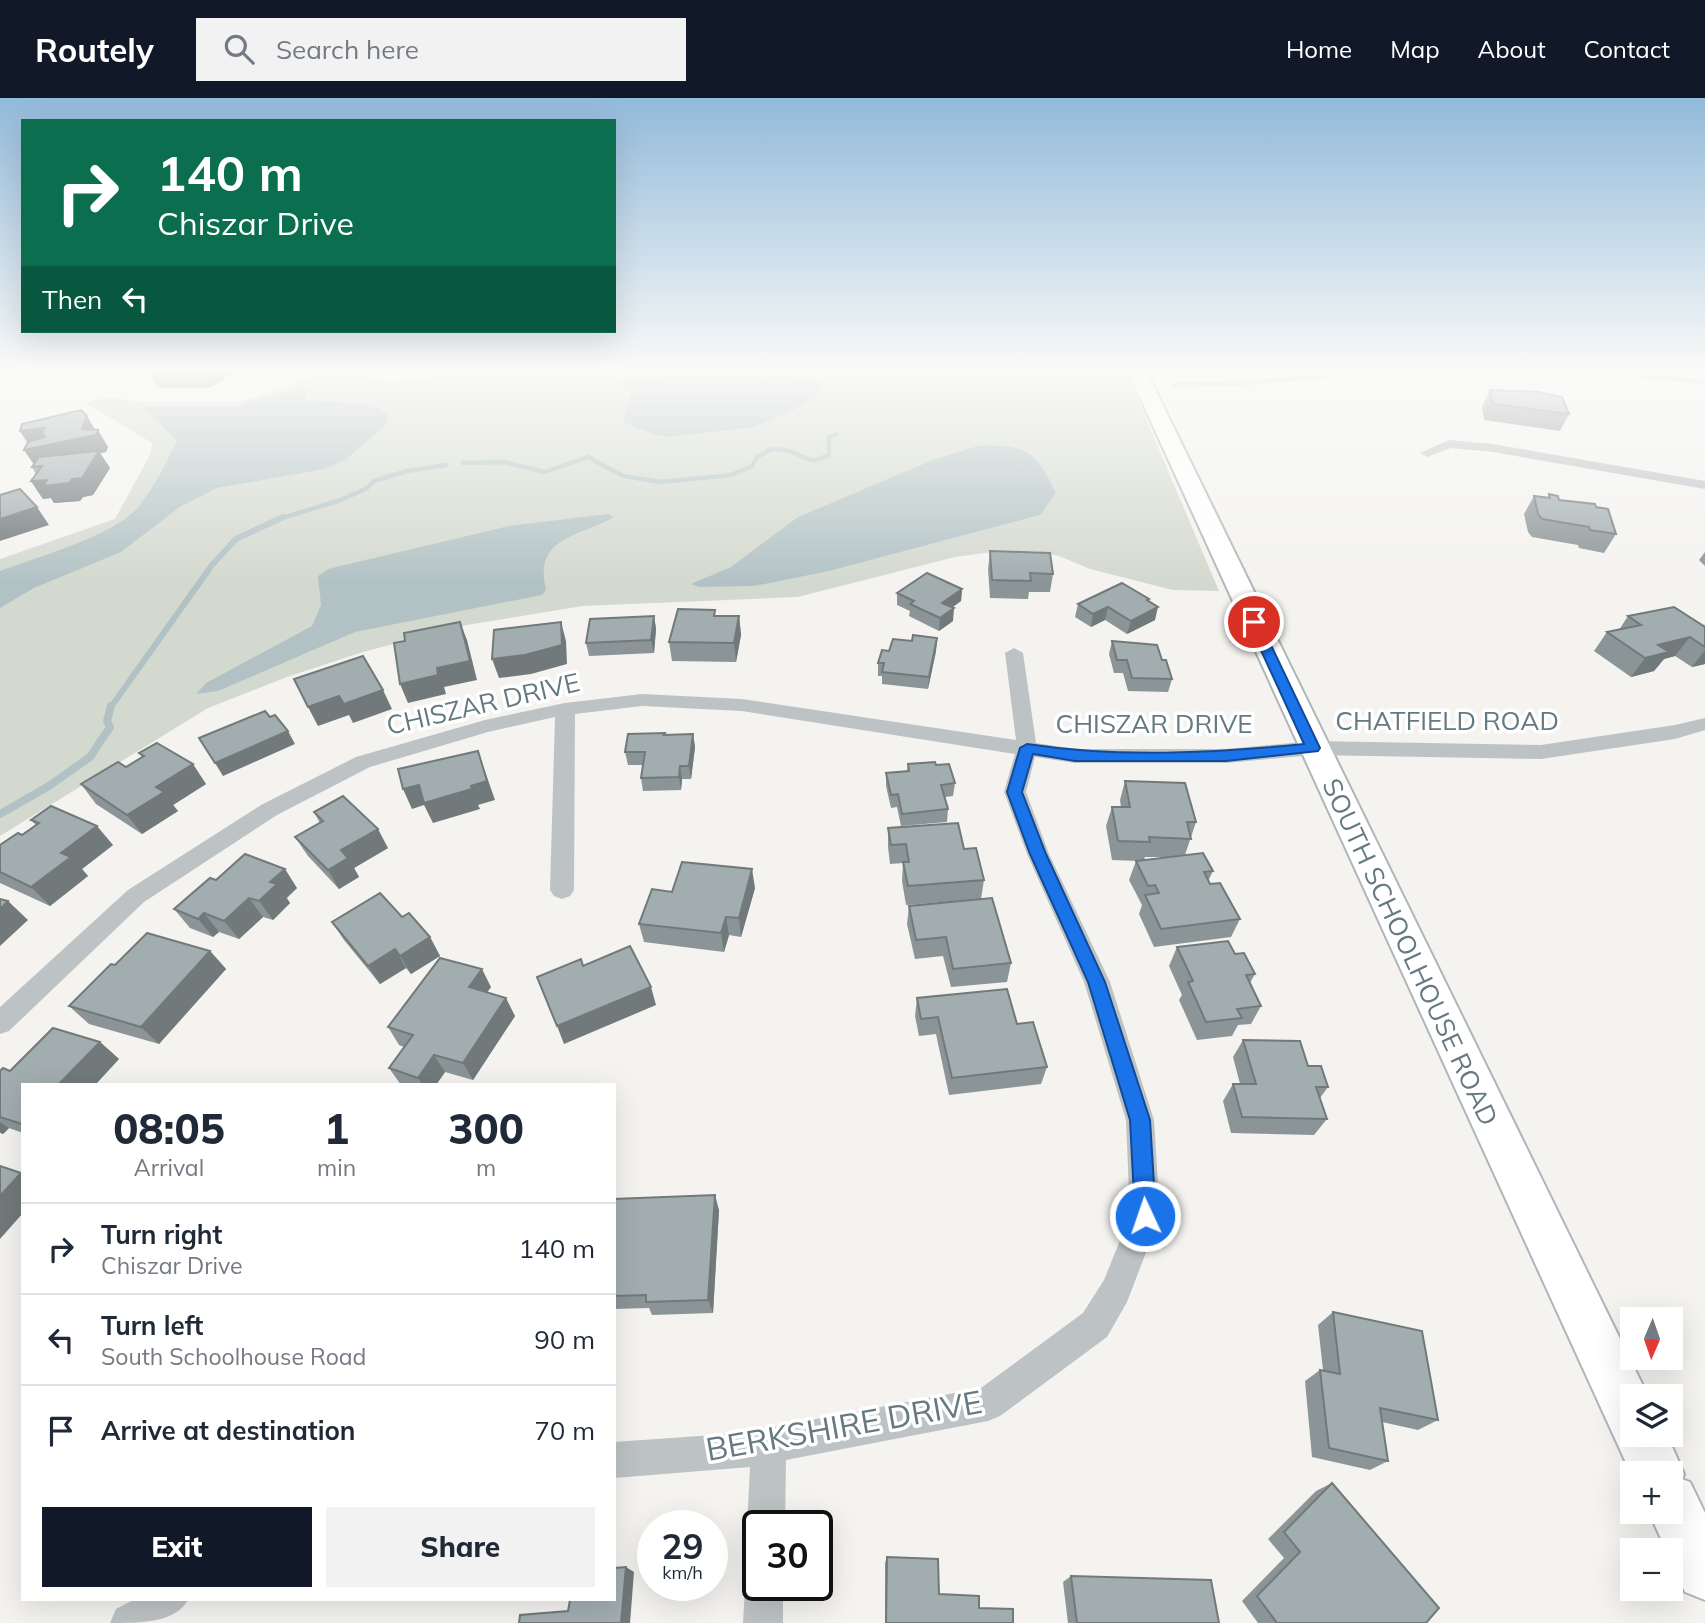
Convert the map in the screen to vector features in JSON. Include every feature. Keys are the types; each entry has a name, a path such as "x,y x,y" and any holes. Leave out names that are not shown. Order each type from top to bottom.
{"street":[{"name":"SOUTH SCHOOLHOUSE ROAD","path":"1169,440 1620,1393"},
{"path":"1427,453 1448,444 1493,448 1705,485"},
{"name":"BERKSHIRE DRIVE","path":"616,1460 742,1451 988,1404 1095,1325 1116,1291 1145,1216 1140,1120 1097,982 1038,854 1015,792 1027,748 1014,653"},
{"name":"CHISZAR DRIVE","path":"0,1023 136,896 269,810 363,762 485,726 565,709 642,700 742,705 1075,756 1226,756 1313,748"},
{"path":"562,890 565,709"},
{"name":"CHATFIELD ROAD","path":"1313,748 1542,752 1675,732 1705,724"},
{"path":"767,1510 769,1445"},
{"path":"1682,1524 1705,1572"},
{"path":"130,1623 167,1601"},
{"path":"763,1623 764,1601"}],"shaded area":[{"path":"147,440 1155,440 1219,591 1173,590 1090,569 1059,556 1035,551 999,551 955,557 798,597 583,606 467,625 363,652 287,677 208,708 0,836 0,559 115,519 151,453 152,443"},
{"path":"368,440 345,460 325,469 217,488 181,506 121,552 34,588 0,608 0,571 94,536 127,517 144,500 177,441"},
{"path":"978,446 1018,449 1027,453 1042,467 1056,493 1040,515 829,571 754,586 699,587 691,584 731,567 798,517 933,460"},
{"path":"608,514 614,517 562,541 553,548 546,559 546,590 542,595 355,632 218,691 196,694 206,683 312,626 321,605 318,576 328,569 509,526"}],"building":[{"path":"34,440 71,440 24,450 28,442"},
{"path":"99,451 82,478 72,479 69,483 43,486 47,480 31,481 42,466 32,467 39,457"},
{"path":"20,489 37,507 0,519 0,495"},
{"path":"1549,494 1558,496 1559,500 1595,504 1596,507 1608,509 1616,534 1542,519 1538,514 1534,496 1550,498"},
{"path":"990,551 1050,553 1053,574 1030,573 1031,581 992,580"},
{"path":"927,573 962,589 942,603 954,608 940,618 910,604 914,601 897,593"},
{"path":"1122,583 1158,607 1131,621 1108,607 1093,614 1078,604"},
{"path":"1674,607 1705,627 1705,647 1690,637 1658,645 1669,652 1645,658 1607,632 1641,625 1628,616"},
{"path":"678,609 715,610 714,616 739,616 734,643 669,642"},
{"path":"654,616 651,640 586,643 590,619"},
{"path":"460,622 470,661 437,668 438,675 400,684 394,643 405,641 404,633"},
{"path":"561,622 562,645 525,655 492,659 494,630"},
{"path":"913,635 937,638 929,677 882,672 884,663 878,663 882,650 889,651 893,639 912,641"},
{"path":"1112,641 1157,645 1162,660 1166,660 1172,679 1132,678 1127,660 1117,660"},
{"path":"363,656 383,690 344,704 339,696 308,707 294,679"},
{"path":"265,711 270,717 275,715 288,731 215,763 199,738"},
{"path":"665,733 664,735 693,734 689,766 680,766 679,777 641,778 645,752 625,752 628,734"},
{"path":"157,743 193,764 156,787 164,792 127,815 81,784 118,762 126,767 144,756 139,753"},
{"path":"478,751 487,781 471,786 472,789 424,803 419,785 403,789 398,769"},
{"path":"935,762 936,765 949,764 955,783 941,785 948,809 902,814 898,794 891,795 886,773 909,771 908,764"},
{"path":"1125,781 1185,783 1196,822 1187,822 1191,839 1149,837 1150,842 1118,841 1112,807 1130,807"},
{"path":"343,796 378,829 341,850 348,858 328,870 295,837 323,821 314,812"},
{"path":"51,806 97,826 61,853 71,857 31,887 0,872 0,845 39,823 31,820"},
{"path":"958,823 964,849 976,848 984,880 908,886 903,862 909,862 906,844 891,845 888,828"},
{"path":"1203,853 1213,871 1204,872 1210,884 1220,883 1240,919 1161,929 1145,895 1159,893 1155,885 1148,886 1136,861"},
{"path":"245,854 285,869 270,882 277,884 259,901 249,898 224,921 204,913 198,919 174,909 210,878 216,880"},
{"path":"682,862 752,869 739,918 726,917 721,933 639,924 652,889 672,892"},
{"path":"380,893 402,917 409,913 430,937 400,956 395,949 368,966 332,922"},
{"path":"992,898 1011,963 953,969 946,937 916,940 909,906"},
{"path":"0,899 8,901 0,909"},
{"path":"147,933 210,951 141,1027 69,1006 111,964 115,965"},
{"path":"1228,941 1235,954 1244,953 1255,974 1246,975 1261,1006 1237,1009 1242,1018 1206,1022 1188,982 1193,981 1177,947"},
{"path":"630,946 651,987 557,1026 537,977 581,959 583,966"},
{"path":"440,958 482,969 469,987 506,998 463,1063 434,1055 418,1078 389,1068 413,1035 388,1027"},
{"path":"1007,989 1017,1024 1033,1022 1047,1067 952,1078 938,1017 921,1019 917,998"},
{"path":"53,1028 100,1042 60,1083 21,1083 21,1124 0,1117 0,1071 3,1068 10,1071"},
{"path":"1243,1040 1300,1041 1308,1066 1321,1066 1328,1087 1316,1087 1327,1119 1242,1117 1233,1084 1256,1084"},
{"path":"0,1166 21,1173 0,1196"},
{"path":"715,1195 708,1300 646,1302 646,1295 616,1296 616,1199"},
{"path":"1333,1312 1422,1331 1438,1420 1380,1408 1388,1461 1329,1448 1320,1370 1340,1374"},
{"path":"1332,1483 1439,1608 1426,1623 1277,1623 1257,1596 1300,1552 1284,1532"},
{"path":"887,1557 938,1559 939,1594 979,1596 979,1608 1013,1609 1013,1623 886,1623"},
{"path":"626,1567 621,1623 519,1623 520,1615 568,1611 570,1601 616,1601 616,1568"},
{"path":"1071,1576 1211,1580 1219,1623 1077,1623"}],"waterway":[{"path":"463,463 504,462 545,472 588,457 623,476 661,482 731,475 752,466 757,457 772,449 786,450 814,461 829,455 829,440"},
{"path":"279,519 341,500 367,488 374,481 407,471 446,465"},
{"path":"111,707 212,565 236,539 283,517"},
{"path":"0,814 49,786 90,757 110,727 107,721 111,706"}],"route":[{"path":"1145,1216 1140,1120 1097,982 1038,854 1015,792 1027,748 1075,756 1226,756 1313,748 1254,622"}]}
